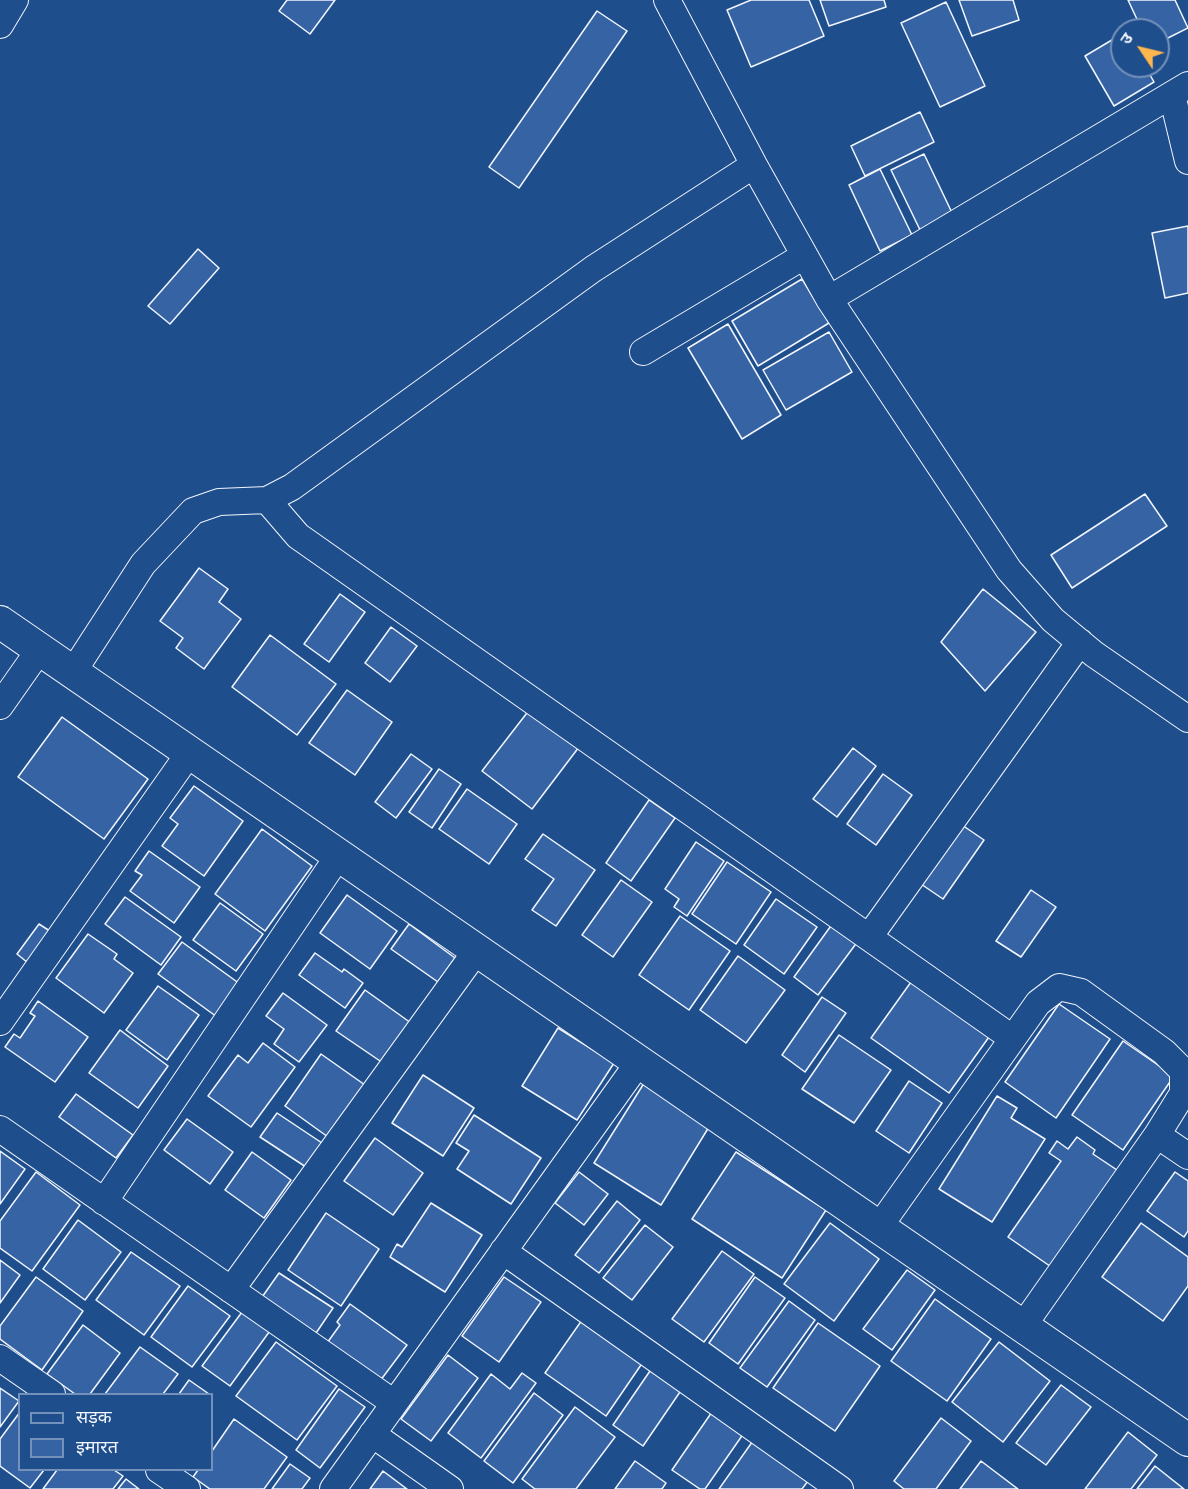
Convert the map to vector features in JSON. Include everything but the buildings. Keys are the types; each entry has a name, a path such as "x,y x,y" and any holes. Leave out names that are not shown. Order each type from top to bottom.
{"street":[{"path":"0,25 15,0"},
{"path":"668,0 754,165 829,299 1009,570 1053,620 1188,719"},
{"path":"829,299 1180,90 1188,161"},
{"path":"74,672 143,564 193,511 219,502 267,500 292,487 593,269 754,165"},
{"path":"643,352 804,256"},
{"path":"267,500 298,536 1012,1038"},
{"path":"0,622 1188,1440"},
{"path":"869,937 1080,642"},
{"path":"0,706 40,650"},
{"path":"0,1022 190,752"},
{"path":"104,1202 339,855"},
{"path":"231,1290 477,950"},
{"path":"879,1227 1038,1003 1059,987 1080,992 1164,1052 1183,1071 1183,1093 1023,1326"},
{"path":"333,1489 639,1062"},
{"path":"0,1129 394,1403"},
{"path":"1157,1134 1188,1156"},
{"path":"503,1251 840,1489"},
{"path":"0,1358 49,1393"},
{"path":"372,1434 450,1489"},
{"path":"160,1471 187,1489"}]}
